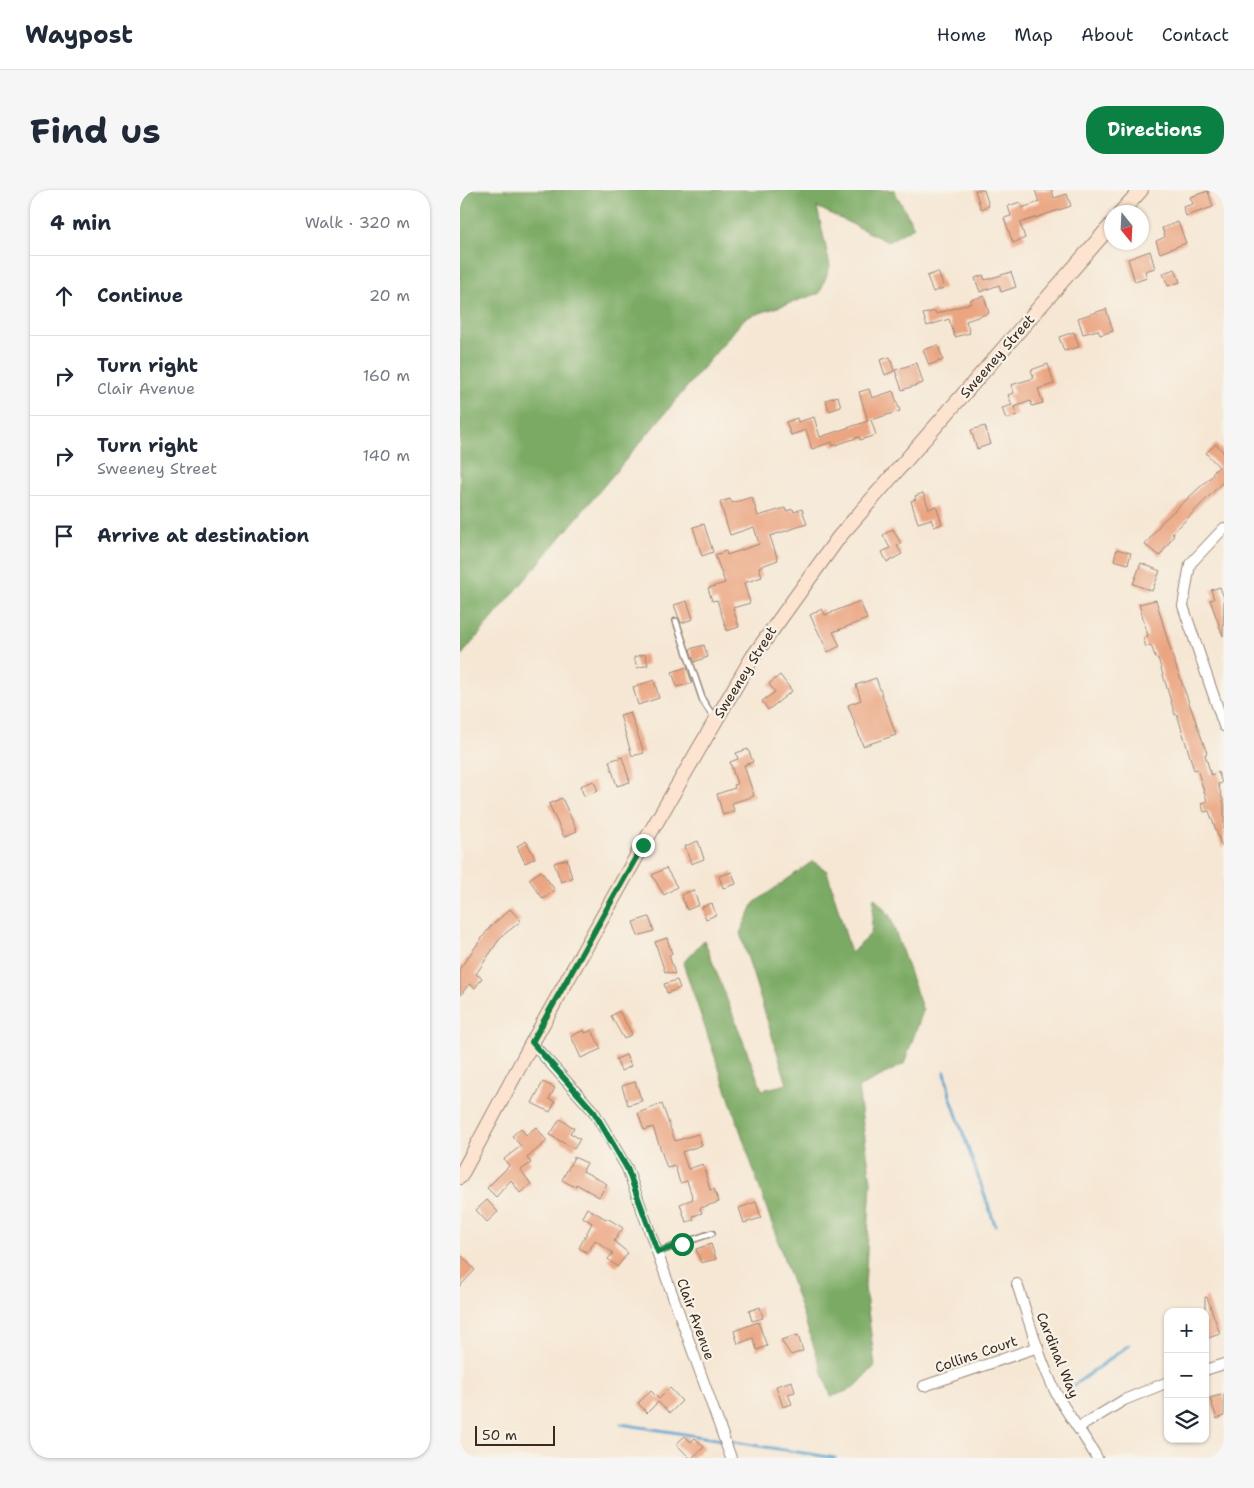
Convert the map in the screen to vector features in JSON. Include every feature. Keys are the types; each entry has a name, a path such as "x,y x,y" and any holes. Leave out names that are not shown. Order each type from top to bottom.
{"street":[{"path":"1127,205 1141,190"},
{"name":"Sweeney Street","path":"460,1177 532,1042 656,821 752,658 839,537 1104,233"},
{"path":"1224,528 1190,564 1183,606 1224,726"},
{"name":"Clair Avenue","path":"532,1042 594,1112 627,1168 731,1458"},
{"name":"Cardinal Way","path":"1017,1284 1055,1391 1097,1458"},
{"name":"Collins Court","path":"924,1386 1038,1347"},
{"path":"1209,1369 1224,1364"},
{"path":"1078,1428 1124,1400 1164,1384"}],"lane":[{"path":"676,622 703,701 716,720"},
{"path":"658,1252 712,1233"}],"green space":[{"path":"460,190 894,190 914,227 888,242 817,207 830,266 820,293 745,318 460,657"},
{"path":"813,861 827,871 851,953 871,933 874,897 890,916 923,1011 904,1064 858,1088 871,1182 865,1287 875,1366 854,1388 831,1397 683,963 704,940 762,1090 787,1084 740,933 754,903"}],"building":[{"path":"975,190 984,190 989,206 981,209"},
{"path":"1035,190 1052,190 1054,198 1067,194 1071,206 1020,223 1025,238 1013,243 1004,218 1011,216 1008,206 1020,202 1022,208 1039,202"},
{"path":"1208,191 1213,207 1186,216 1183,207 1193,204 1190,197"},
{"path":"1178,222 1186,243 1160,253 1156,241 1165,237 1162,228"},
{"path":"1150,251 1155,268 1145,271 1147,278 1135,282 1128,259"},
{"path":"1175,269 1180,282 1168,286 1163,273"},
{"path":"938,272 944,288 933,292 927,276"},
{"path":"1011,272 1016,287 1001,292 999,285 980,292 975,278 983,275 985,280"},
{"path":"984,296 989,313 966,321 970,333 955,337 949,319 927,326 923,314 935,311 936,314 971,303 970,300"},
{"path":"1106,309 1113,331 1100,335 1098,330 1083,334 1078,318"},
{"path":"1074,332 1079,347 1064,351 1059,337"},
{"path":"938,345 943,360 929,365 923,350"},
{"path":"890,357 894,371 885,375 880,360"},
{"path":"917,363 923,383 902,390 895,370"},
{"path":"1048,364 1054,384 1038,389 1043,403 1032,406 1031,401 1014,407 1017,415 1006,419 1002,408 1012,405 1008,395 1014,393 1011,385 1034,378 1031,370"},
{"path":"869,389 872,398 893,391 900,411 871,420 876,435 860,440 859,437 833,446 832,442 812,449 806,430 791,435 786,422 797,418 798,422 814,417 820,437 868,421 859,392"},
{"path":"838,396 841,407 829,411 826,400"},
{"path":"985,426 991,444 977,449 971,430"},
{"path":"1216,444 1224,453 1224,481 1172,534 1174,535 1160,556 1145,545 1162,522 1213,475 1212,473 1219,467 1206,453"},
{"path":"923,493 929,509 936,506 942,524 934,527 931,519 918,523 911,501 916,499 915,496"},
{"path":"752,497 758,516 785,508 786,511 793,509 794,512 802,509 807,524 770,536 778,560 759,567 762,577 744,583 750,603 733,608 739,627 727,631 717,600 712,601 708,588 725,583 715,555 726,551 727,555 759,544 754,527 730,535 720,502 730,499 732,503"},
{"path":"704,524 713,552 702,556 693,527"},
{"path":"893,529 901,544 897,546 902,554 887,562 882,552 890,548 883,535"},
{"path":"1117,549 1131,553 1128,564 1114,560"},
{"path":"1141,563 1160,571 1152,591 1133,584"},
{"path":"1220,587 1224,598 1223,636 1210,600 1214,599 1211,590"},
{"path":"1156,600 1173,658 1207,753 1205,754 1211,775 1218,772 1222,783 1218,784 1224,804 1224,847 1222,847 1209,811 1204,812 1201,803 1207,801 1197,769 1194,770 1177,714 1175,715 1158,658 1156,659 1151,645 1146,647 1143,638 1148,636 1139,604"},
{"path":"687,601 693,619 681,623 674,605"},
{"path":"860,601 867,619 833,632 840,646 828,652 810,615 822,609 825,615"},
{"path":"704,645 708,657 694,662 690,649"},
{"path":"645,654 648,665 637,668 634,657"},
{"path":"687,667 692,683 677,687 672,672"},
{"path":"780,675 792,691 768,710 762,701 775,692 769,684"},
{"path":"876,678 896,735 863,746 848,705 861,700 856,685"},
{"path":"654,680 659,698 638,705 633,687"},
{"path":"630,712 644,753 632,756 620,715"},
{"path":"748,749 753,762 744,765 754,796 732,803 734,811 723,815 717,794 735,788 734,785 737,784 730,762 738,759 736,753"},
{"path":"622,757 630,782 617,786 609,761"},
{"path":"594,781 598,791 584,796 580,786"},
{"path":"562,798 577,831 564,837 549,804"},
{"path":"526,841 535,858 525,863 517,846"},
{"path":"698,841 704,859 691,864 685,846"},
{"path":"567,859 572,878 561,882 554,863"},
{"path":"666,868 677,887 664,895 652,875"},
{"path":"541,871 555,890 543,899 529,879"},
{"path":"732,872 736,884 723,888 719,876"},
{"path":"693,890 699,905 687,910 681,895"},
{"path":"712,903 716,915 706,919 702,907"},
{"path":"510,909 521,921 501,937 476,974 482,978 475,988 469,984 460,996 460,968 490,927"},
{"path":"649,917 654,931 638,936 633,922"},
{"path":"667,938 672,954 669,955 675,974 665,972 655,942"},
{"path":"677,980 680,988 667,993 664,984"},
{"path":"619,1011 632,1034 624,1039 611,1016"},
{"path":"584,1030 585,1033 592,1030 601,1049 581,1058 571,1036"},
{"path":"626,1055 631,1066 621,1071 616,1059"},
{"path":"543,1082 555,1088 549,1099 555,1102 550,1112 532,1103"},
{"path":"635,1082 642,1101 628,1105 622,1086"},
{"path":"662,1104 675,1141 698,1134 702,1145 682,1152 688,1169 703,1164 710,1190 714,1189 719,1202 700,1208 702,1213 693,1216 694,1220 686,1222 680,1204 693,1199 687,1181 680,1183 675,1166 667,1168 653,1127 644,1130 638,1113"},
{"path":"560,1119 574,1128 570,1133 580,1139 574,1149 550,1135"},
{"path":"536,1127 547,1141 527,1158 531,1163 521,1170 531,1184 520,1193 511,1180 496,1197 487,1188 509,1166 504,1159 521,1146 512,1136 521,1128 526,1135"},
{"path":"574,1157 587,1163 583,1171 607,1184 599,1197 576,1184 575,1187 562,1180"},
{"path":"487,1200 498,1212 487,1222 476,1210"},
{"path":"756,1202 761,1218 744,1223 739,1208"},
{"path":"587,1208 623,1228 614,1241 628,1253 617,1267 608,1259 613,1253 595,1240 588,1253 579,1248 592,1223 582,1217"},
{"path":"711,1244 716,1259 701,1263 696,1249"},
{"path":"460,1254 475,1270 460,1286"},
{"path":"1205,1297 1207,1297 1220,1334 1209,1338 1209,1308 1205,1308"},
{"path":"760,1307 763,1318 752,1321 749,1311"},
{"path":"758,1322 767,1346 757,1350 753,1338 738,1344 734,1331"},
{"path":"798,1335 803,1351 791,1355 781,1340"},
{"path":"792,1381 795,1392 788,1394 792,1404 783,1407 776,1386"},
{"path":"670,1388 682,1401 670,1413 658,1402 647,1413 638,1403 651,1391 659,1399"},
{"path":"1224,1394 1224,1416 1217,1419 1210,1398"},
{"path":"685,1436 691,1442 695,1438 704,1447 692,1458 676,1444"}],"waterway":[{"path":"945,1072 950,1096 995,1225"},
{"path":"1070,1388 1129,1345"},
{"path":"621,1424 722,1440"},
{"path":"728,1441 835,1458"}],"route":[{"path":"643,845 532,1042 594,1112 627,1168 658,1252 682,1244"}]}
